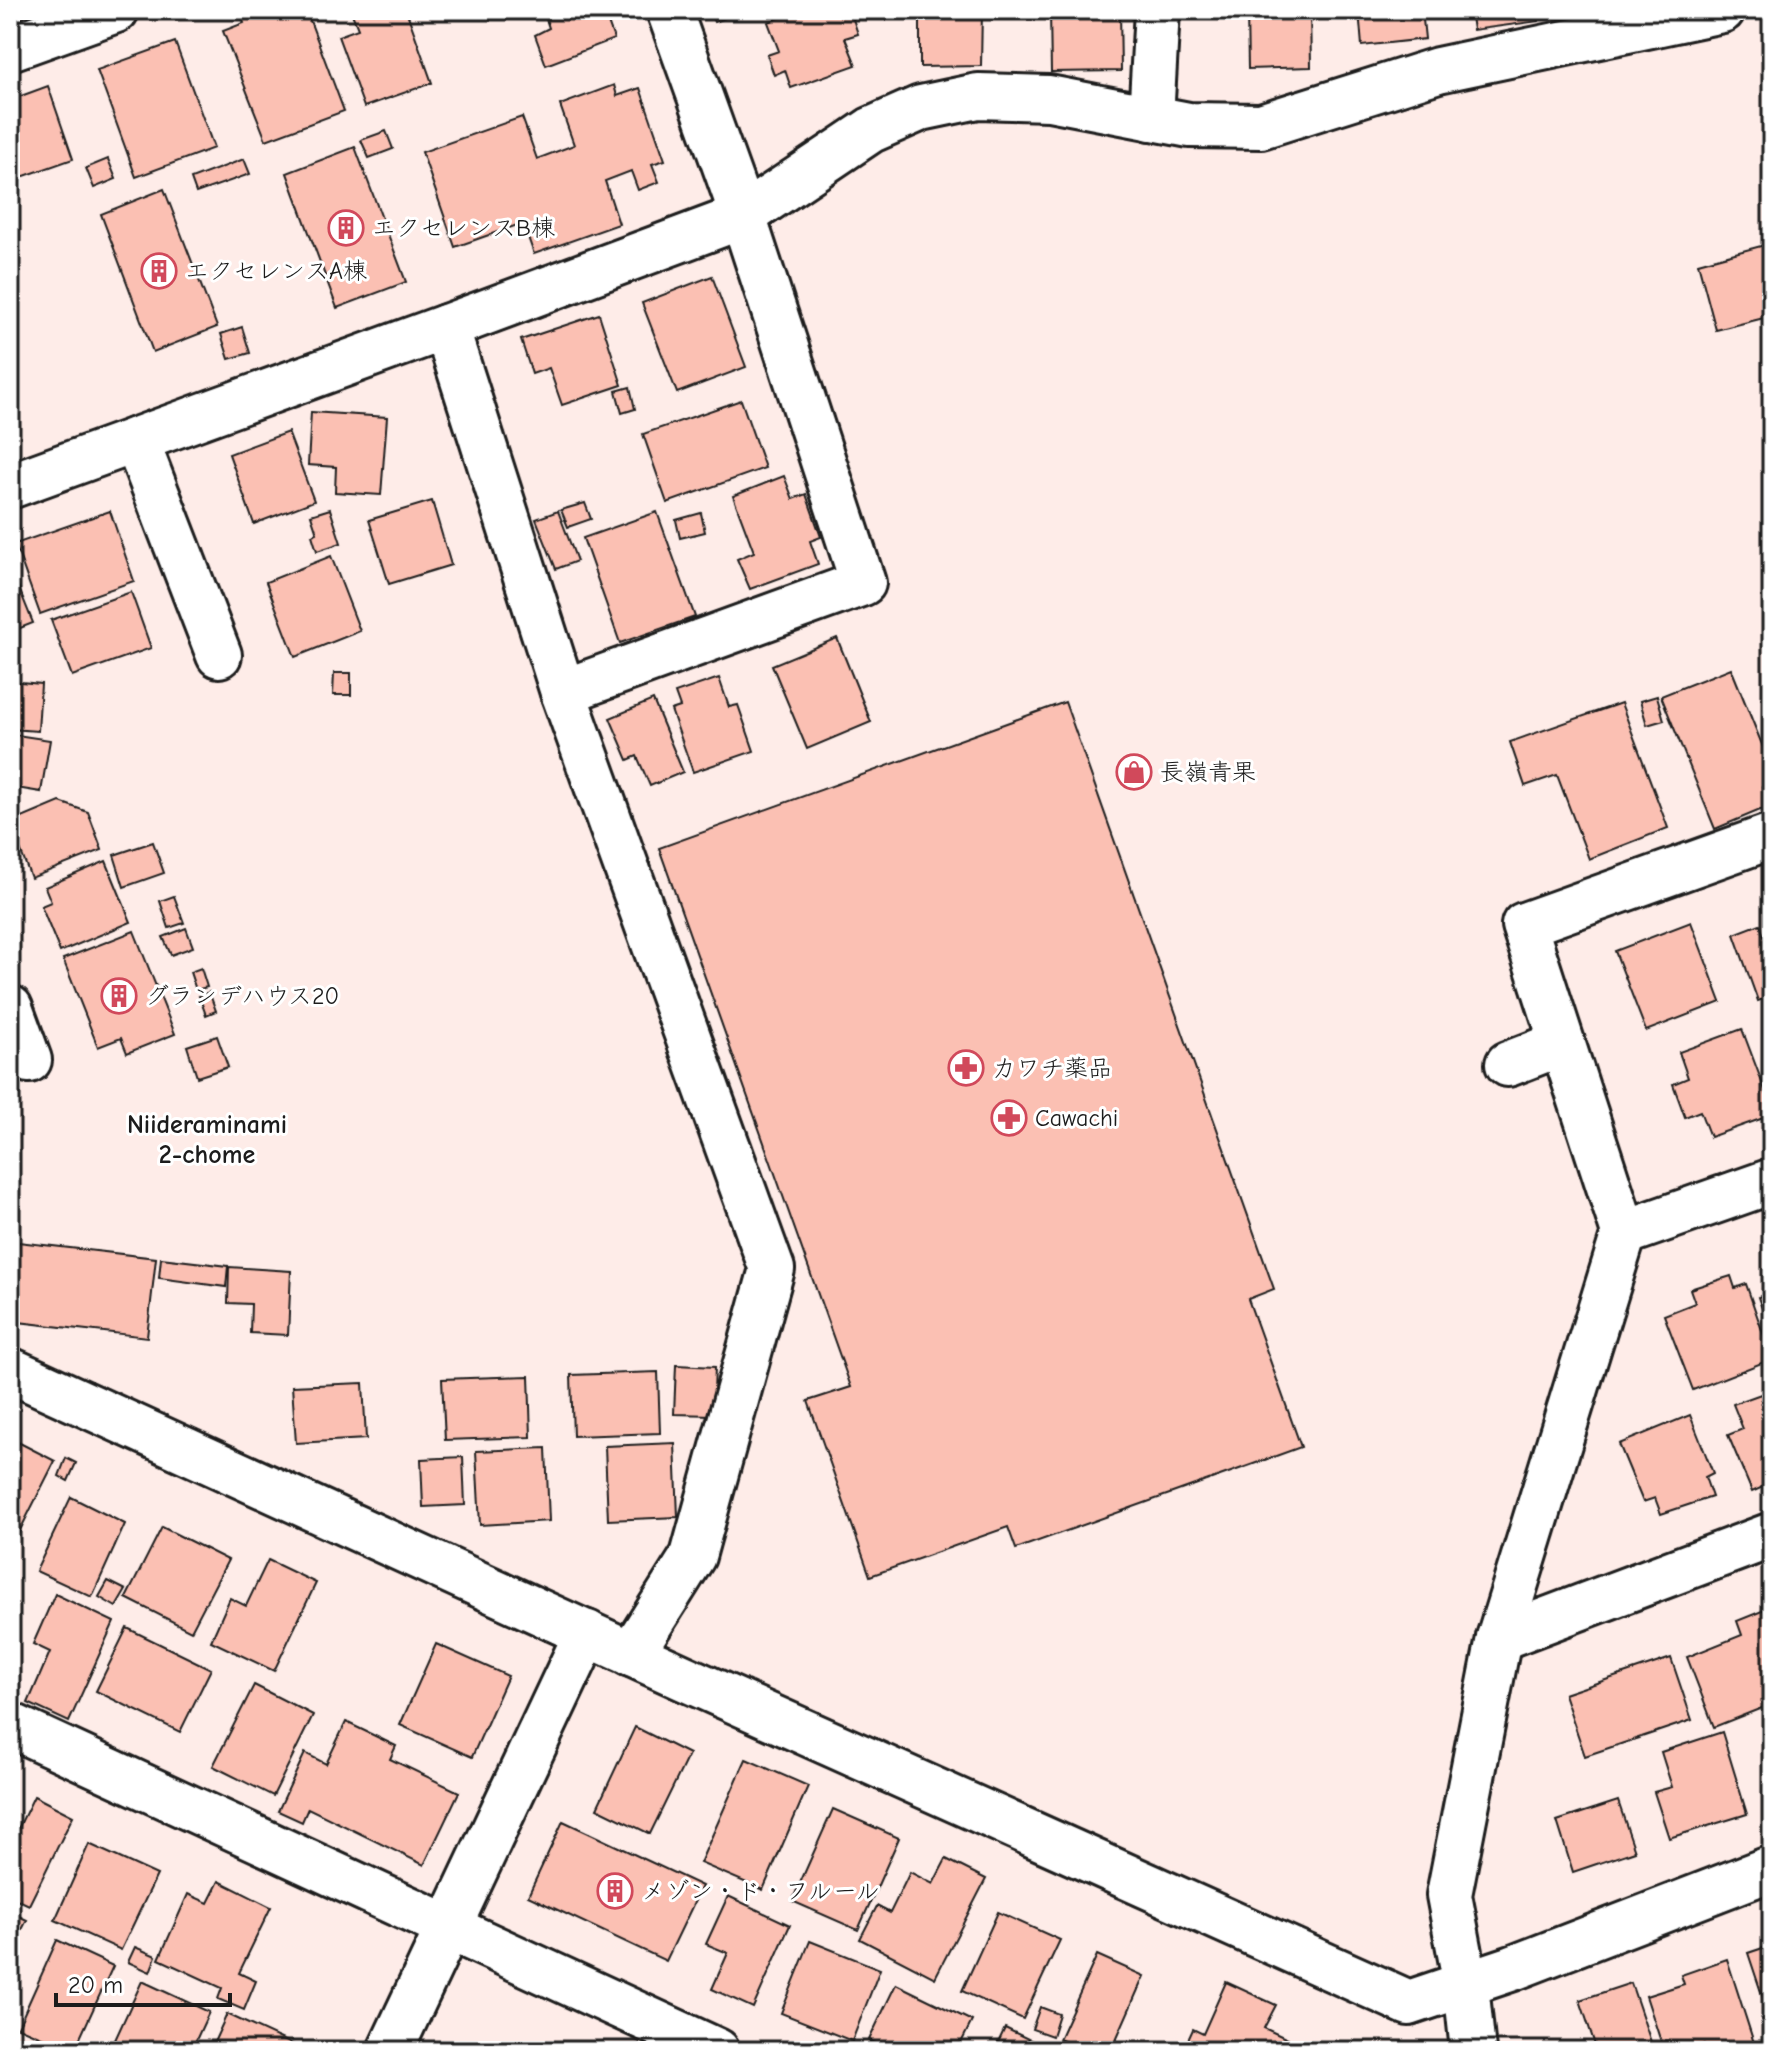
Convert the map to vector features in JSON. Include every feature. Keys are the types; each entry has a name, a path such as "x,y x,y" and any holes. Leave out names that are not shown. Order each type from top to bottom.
{"street":[{"path":"10,48 116,10"},
{"path":"563,692 863,583 743,216 669,10"},
{"path":"1151,118 1157,10"},
{"path":"10,486 743,216 871,130 921,108 978,96 1049,98 1189,125 1261,126 1605,22 1722,10"},
{"path":"446,327 563,692 772,1269 693,1556 631,1654"},
{"path":"136,440 219,655"},
{"path":"1473,2051 1466,1985 1449,1895 1499,1638 1624,1233 1524,925 1772,836"},
{"path":"10,1008 29,1060"},
{"path":"1508,1064 1562,1043"},
{"path":"1624,1233 1772,1181"},
{"path":"10,1370 631,1654 1409,2003 1466,1985 1772,1868"},
{"path":"1499,1638 1772,1535"},
{"path":"390,2051 587,1633"},
{"path":"10,1725 717,2051"}],"building":[{"path":"239,10 306,10 344,111 266,140 223,31 244,23"},
{"path":"406,10 432,83 364,107 338,36 358,29 351,11"},
{"path":"543,10 627,10 606,17 614,39 546,65 535,35 549,28"},
{"path":"709,10 749,10 714,22"},
{"path":"803,10 850,10 858,34 845,38 856,65 791,88 785,70 774,75 767,55 779,51 768,22"},
{"path":"920,10 982,10 981,66 920,67"},
{"path":"1050,10 1120,10 1121,71 1051,72"},
{"path":"1247,10 1310,10 1311,67 1248,69"},
{"path":"1359,10 1422,10 1425,39 1362,46"},
{"path":"1470,10 1538,10 1539,21 1473,30"},
{"path":"175,42 214,148 136,177 97,70"},
{"path":"614,85 617,96 640,88 665,160 652,164 659,182 638,190 631,171 605,181 619,224 534,254 523,223 455,247 422,152 522,117 537,159 574,145 560,105"},
{"path":"48,86 73,159 13,180 10,172 10,100"},
{"path":"386,131 393,149 369,158 361,140"},
{"name":"エクセレンスB棟","path":"355,147 406,282 337,308 287,173"},
{"path":"108,159 116,179 94,188 86,168"},
{"path":"244,159 250,174 196,193 191,179"},
{"name":"エクセレンスA棟","path":"164,189 217,327 153,352 101,214"},
{"path":"1772,243 1772,316 1716,330 1698,263"},
{"path":"712,276 746,367 677,393 642,303"},
{"path":"599,314 622,385 562,405 549,368 532,374 521,340"},
{"path":"242,327 250,353 229,359 221,334"},
{"path":"630,387 635,409 622,413 616,391"},
{"path":"741,400 765,468 667,503 643,434"},
{"path":"311,412 387,417 381,495 335,492 336,467 308,465"},
{"path":"288,432 314,501 254,524 229,454"},
{"path":"784,476 793,499 806,494 821,537 810,541 818,564 750,589 737,559 754,552 733,496"},
{"path":"432,501 451,565 389,584 369,520"},
{"path":"585,503 591,519 568,527 561,510"},
{"path":"330,509 341,543 317,551 312,535 317,533 311,515"},
{"path":"110,511 134,581 40,614 15,544"},
{"path":"558,511 577,561 556,569 536,519"},
{"path":"657,512 695,617 620,643 583,538"},
{"path":"701,513 705,532 680,538 676,520"},
{"path":"331,556 360,631 295,657 266,582"},
{"path":"10,566 33,623 10,632"},
{"path":"131,592 151,648 72,676 51,620"},
{"path":"837,638 871,722 807,749 772,665"},
{"path":"1731,668 1772,769 1772,783 1762,787 1770,806 1715,829 1661,696"},
{"path":"334,673 351,673 351,695 333,695"},
{"path":"719,678 729,707 738,705 754,751 693,772 671,710 680,707 675,693"},
{"path":"10,681 41,684 38,731 10,729"},
{"path":"1657,696 1664,720 1647,725 1640,701"},
{"path":"653,700 683,772 650,786 637,756 628,760 610,718"},
{"name":"カワチ薬品","path":"1065,702 1274,1289 1248,1299 1301,1447 1016,1549 1008,1527 870,1576 808,1401 851,1387 659,848"},
{"path":"1621,703 1668,828 1589,859 1557,775 1525,786 1510,742"},
{"path":"10,734 50,740 41,792 10,787"},
{"path":"60,802 88,812 102,850 31,878 10,823"},
{"path":"153,842 164,873 124,887 114,855"},
{"path":"106,861 131,922 60,952 41,906 51,902 45,887"},
{"path":"174,896 184,923 169,928 160,901"},
{"path":"1691,922 1721,1002 1646,1031 1615,951"},
{"path":"1760,924 1765,940 1772,938 1772,996 1758,1001 1734,934"},
{"path":"186,928 193,947 171,955 163,937"},
{"name":"グランデハウス20","path":"134,931 175,1034 127,1053 121,1038 98,1047 63,959"},
{"path":"201,968 207,987 196,990 190,972"},
{"path":"209,992 216,1011 206,1015 199,996"},
{"path":"1742,1029 1772,1115 1710,1137 1700,1111 1685,1117 1673,1084 1688,1078 1679,1052"},
{"path":"217,1036 228,1067 197,1077 187,1046"},
{"path":"18,1242 156,1258 147,1337 10,1321"},
{"path":"161,1258 228,1266 226,1287 159,1278"},
{"path":"229,1267 291,1271 288,1335 250,1333 251,1304 228,1303"},
{"path":"1731,1276 1735,1288 1746,1284 1772,1359 1693,1390 1664,1315 1695,1303 1690,1289"},
{"path":"1772,1292 1772,1337 1758,1297"},
{"path":"676,1365 715,1367 713,1415 674,1414"},
{"path":"658,1372 660,1433 573,1436 571,1375"},
{"path":"529,1376 531,1437 445,1440 442,1379"},
{"path":"363,1383 366,1439 296,1443 292,1386"},
{"path":"1772,1390 1772,1483 1752,1492 1728,1435 1743,1429 1733,1404"},
{"path":"1690,1415 1713,1473 1705,1477 1712,1497 1661,1514 1655,1498 1643,1502 1619,1444"},
{"path":"10,1438 55,1461 10,1550"},
{"path":"675,1443 678,1517 608,1520 605,1446"},
{"path":"546,1448 549,1521 480,1525 476,1451"},
{"path":"463,1457 465,1505 423,1507 421,1459"},
{"path":"66,1458 76,1463 68,1481 59,1476"},
{"path":"71,1497 125,1524 92,1597 36,1571"},
{"path":"162,1527 228,1560 191,1631 126,1598"},
{"path":"268,1560 316,1583 274,1671 211,1641 230,1598 246,1606"},
{"path":"108,1581 126,1590 116,1607 99,1597"},
{"path":"55,1594 114,1622 69,1722 28,1703 50,1652 33,1644"},
{"path":"1772,1607 1772,1704 1714,1727 1687,1657 1742,1635 1737,1621"},
{"path":"127,1628 211,1669 180,1732 96,1691"},
{"path":"436,1644 508,1676 472,1757 400,1725"},
{"path":"1671,1658 1692,1720 1585,1756 1564,1694"},
{"path":"254,1685 313,1715 273,1796 213,1766"},
{"path":"346,1722 396,1746 390,1759 459,1792 424,1865 308,1808 302,1822 278,1811 305,1753 326,1764"},
{"path":"635,1727 689,1754 650,1834 597,1808"},
{"path":"1722,1732 1747,1814 1669,1838 1654,1792 1672,1787 1661,1752"},
{"path":"746,1759 808,1786 763,1890 700,1863"},
{"path":"34,1796 73,1816 29,1905 10,1896 10,1845"},
{"path":"1618,1801 1635,1851 1573,1872 1557,1821"},
{"path":"833,1809 899,1838 858,1930 792,1901"},
{"name":"メゾン・ド・フルール","path":"563,1821 702,1886 666,1961 528,1896"},
{"path":"89,1844 157,1875 121,1950 55,1920"},
{"path":"946,1859 986,1879 935,1978 860,1939 877,1906 890,1913 910,1872 933,1884"},
{"path":"219,1881 271,1907 239,1973 256,1981 244,2010 218,1999 222,1988 159,1959 188,1894 208,1903"},
{"path":"728,1896 790,1925 753,2008 712,1989 728,1953 706,1944"},
{"path":"10,1912 27,1920 10,1953"},
{"path":"998,1912 1060,1940 1023,2019 962,1991"},
{"path":"57,1940 113,1966 74,2051 18,2027"},
{"path":"810,1941 880,1969 852,2041 781,2013"},
{"path":"1772,1945 1772,2025 1748,1953"},
{"path":"135,1947 156,1956 150,1972 128,1962"},
{"path":"1097,1955 1144,1976 1111,2051 1087,2051 1059,2039"},
{"path":"1727,1959 1754,2043 1728,2051 1706,2051 1704,2044 1685,2051 1664,2051 1646,1996 1684,1984 1681,1975"},
{"path":"142,1981 209,2012 191,2051 121,2051 124,2045 115,2040"},
{"path":"1226,1982 1276,2005 1264,2028 1292,2041 1287,2051 1183,2051 1193,2029 1203,2034"},
{"path":"1631,1983 1654,2051 1597,2051 1580,2000"},
{"path":"896,1984 972,2021 957,2051 892,2051 869,2040"},
{"path":"1040,2007 1059,2014 1052,2036 1032,2029"},
{"path":"227,2014 307,2051 210,2051"},
{"path":"1005,2028 1053,2051 994,2051"}],"place":[{"name":"エクセレンスB棟","path":"346,228"},
{"name":"エクセレンスA棟","path":"159,271"},
{"name":"長嶺青果","path":"1134,772"},
{"name":"グランデハウス20","path":"119,996"},
{"name":"カワチ薬品","path":"966,1068"},
{"name":"Cawachi","path":"1009,1118"},
{"name":"メゾン・ド・フルール","path":"615,1891"}],"district":[{"name":"Niideraminami 2-chome","path":"207,1139"}]}
